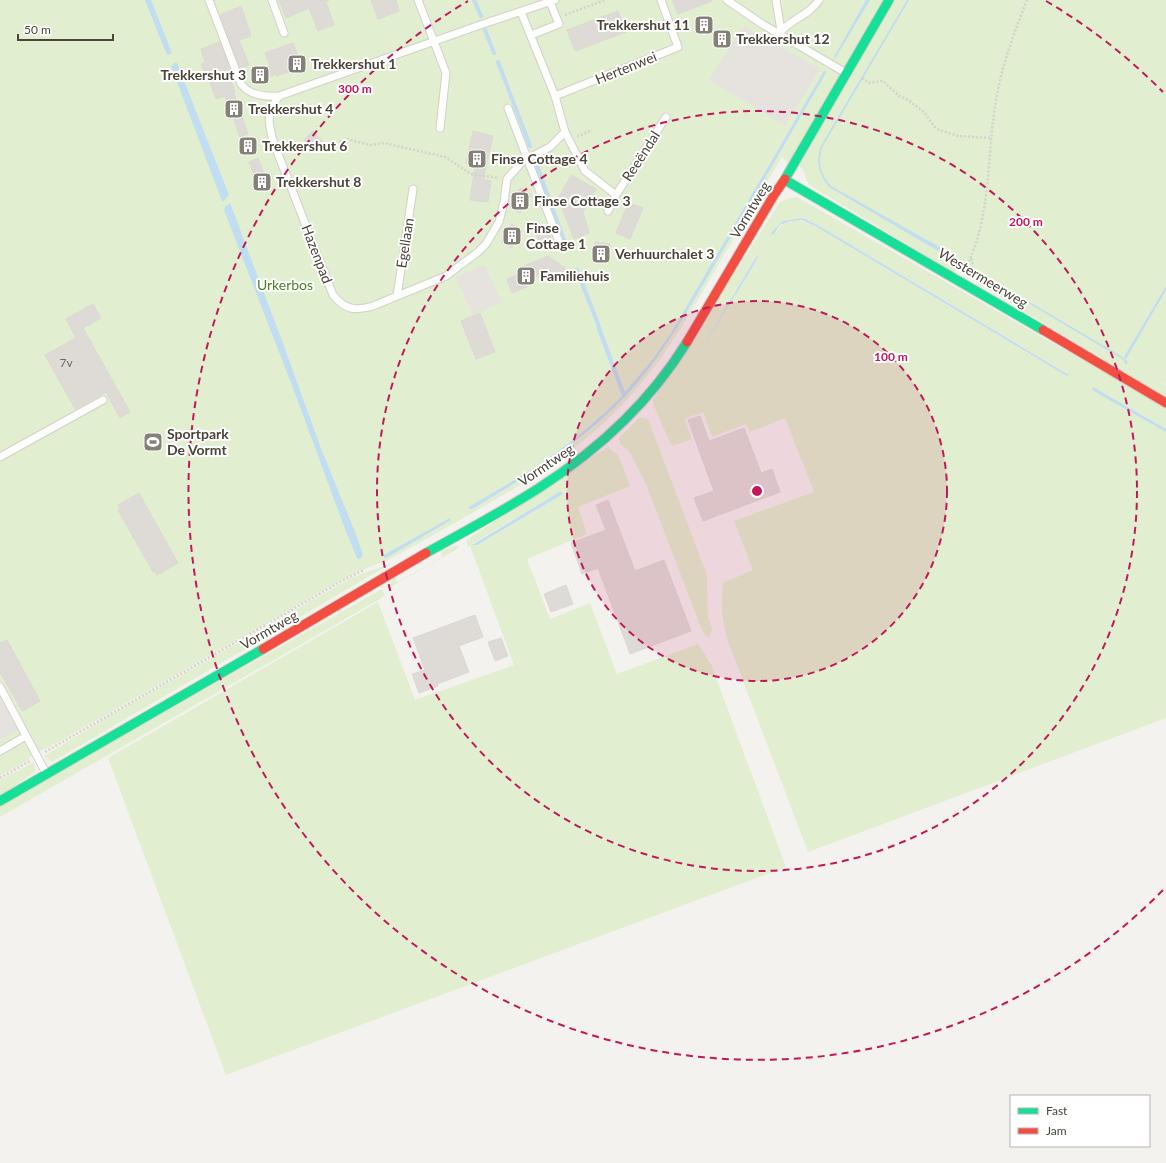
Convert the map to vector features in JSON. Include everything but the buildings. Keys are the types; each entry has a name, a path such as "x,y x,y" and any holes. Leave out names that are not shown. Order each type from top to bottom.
{"street":[{"name":"Vormtweg","path":"0,801 551,481 586,455 613,432 660,382 673,365 774,195 785,180 889,0"},
{"name":"Westermeerweg","path":"785,180 1166,403"}],"lane":[{"path":"209,0 241,84 245,89 258,96 279,96 552,1 559,24 531,35"},
{"path":"272,0 284,33"},
{"path":"418,0 446,73 440,128"},
{"name":"Hertenwei","path":"555,96 678,47 661,0"},
{"path":"727,0 762,24 780,32 846,74"},
{"path":"776,0 780,32"},
{"path":"780,32 809,11 819,0"},
{"name":"Reeëndal","path":"521,12 555,96 565,132 585,172 616,195"},
{"name":"Hazenpad","path":"279,96 271,106 268,123 273,142 333,295 340,304 354,309 362,309 373,306 446,276 478,252 492,236 499,222 508,179"},
{"path":"508,108 561,247"},
{"name":"Reeëndal","path":"608,211 616,195 666,117"},
{"path":"508,179 516,167 527,158 550,147 565,132"},
{"name":"Egellaan","path":"397,296 413,189"},
{"path":"0,457 103,400"},
{"path":"0,686 47,774"},
{"path":"0,751 26,736"}],"path":[{"path":"557,18 605,0"},
{"path":"963,273 971,256 986,202 994,113 1004,64 1009,45 1027,0"},
{"path":"866,80 869,83 882,81 885,83 899,96 908,100 924,112 934,127 939,130 958,136 992,138"},
{"path":"569,140 575,136 579,136 592,130"},
{"path":"317,151 347,139 370,145 384,143 445,158 471,174 508,179"},
{"name":"Vormtweg","path":"42,754 347,578 371,568"},
{"path":"0,778 32,760"}],"green space":[{"name":"Urkerbos","path":"0,0 1166,0 1166,384 1153,377 1166,385 1166,397 967,277 969,268 965,265 961,269 953,272 811,186 807,181 803,169 790,162 789,164 782,157 666,351 639,387 606,421 583,441 534,476 482,508 396,556 348,576 53,744 49,748 44,749 30,757 28,760 0,776","holes":["778,155 674,333 652,364 626,396 596,425 564,451 503,490 564,450 625,395 659,352 702,285","827,184 957,261 843,195"]},
{"path":"797,197 1166,408 1166,429 1093,387 1092,389 1166,432 1166,718 808,852 729,644 723,621 722,599 723,583 753,570 734,521 814,492 785,418 750,432 746,424 712,437 703,412 685,419 692,439 673,446 670,443 653,404 653,400 780,202 789,198","holes":["803,218 819,226 1068,374 1067,376 817,227 799,220 794,220 789,221 779,227 774,233 783,221","756,257 758,257 755,263 695,360"]},
{"path":"639,418 648,419 707,575 708,617 712,629 709,638 705,635 701,628 646,484 629,451 620,444 619,438"},
{"path":"608,447 618,455 630,486 578,507 587,534 527,559 550,619 590,603 617,674 698,644 711,664 786,867 226,1075 108,758 378,602 415,700 514,665 470,546 468,547 466,540","holes":["561,491 563,494 477,545 472,544"]},
{"path":"457,545 459,548 389,588 389,584 394,578 398,582 442,557 441,551"},
{"path":"392,563 52,762 44,756 103,720 351,578"},
{"path":"382,589 385,595 378,600 0,817 0,806"},
{"path":"34,762 35,772 0,796 0,780"}],"shaded area":[{"path":"743,26 820,69 785,126 709,80"},
{"path":"485,265 501,303 472,315 456,277"},
{"path":"0,698 18,730 0,740"}],"water":[{"path":"145,0 151,0 172,53 167,55"},
{"path":"866,0 870,0 836,57 834,57"},
{"path":"907,0 909,0 823,146 820,162 824,177 831,186 959,258 957,262 829,187 822,177 818,161 822,144"},
{"path":"177,63 229,195 224,201 222,201 171,66"},
{"path":"824,71 826,71 826,73 697,295 652,365 625,397 590,430 533,471 472,509 469,509 469,507 557,452 591,425 622,396 596,327 598,324 600,325 625,392 653,359 671,333"},
{"path":"230,203 320,446 355,532 363,555 359,559 357,558 345,529 293,388 224,210"},
{"path":"803,218 819,226 1069,375 1067,376 817,227 802,220 790,221 780,225 773,235 771,234 783,221"},
{"path":"758,256 755,263 695,360 756,257"},
{"path":"979,272 1121,356 1128,363 1125,364 1124,360 983,276 976,274"},
{"path":"1166,286 1166,290 1126,359 1124,357"},
{"path":"1093,387 1166,429 1166,432 1092,390"},
{"path":"561,491 563,494 477,545 472,545"},
{"path":"450,518 451,520 384,558 384,555"}],"waterway":[{"path":"474,0 481,16"},
{"path":"485,30 494,53"},
{"path":"498,62 530,146"},
{"path":"535,160 566,246"},
{"path":"577,270 598,324"}],"traffic: fast":[{"path":"785,179 889,0"},
{"path":"785,180 1043,330"},
{"path":"426,553 525,497 582,458 639,405 657,385 687,342"},
{"path":"0,801 263,649"}],"traffic: jam":[{"path":"687,342 785,179"},
{"path":"1043,330 1166,403"},
{"path":"263,649 426,553"}],"place":[{"name":"Trekkershut 11","path":"704,25"},
{"name":"Trekkershut 12","path":"722,39"},
{"name":"Trekkershut 1","path":"297,64"},
{"name":"Trekkershut 3","path":"260,75"},
{"name":"Trekkershut 4","path":"234,109"},
{"name":"Trekkershut 6","path":"248,146"},
{"name":"Finse Cottage 4","path":"477,159"},
{"name":"Trekkershut 8","path":"262,182"},
{"name":"Finse Cottage 3","path":"520,201"},
{"name":"Finse Cottage 1","path":"512,236"},
{"name":"Verhuurchalet 3","path":"601,254"},
{"name":"Familiehuis","path":"526,276"},
{"name":"Sportpark De Vormt","path":"153,442"}]}
